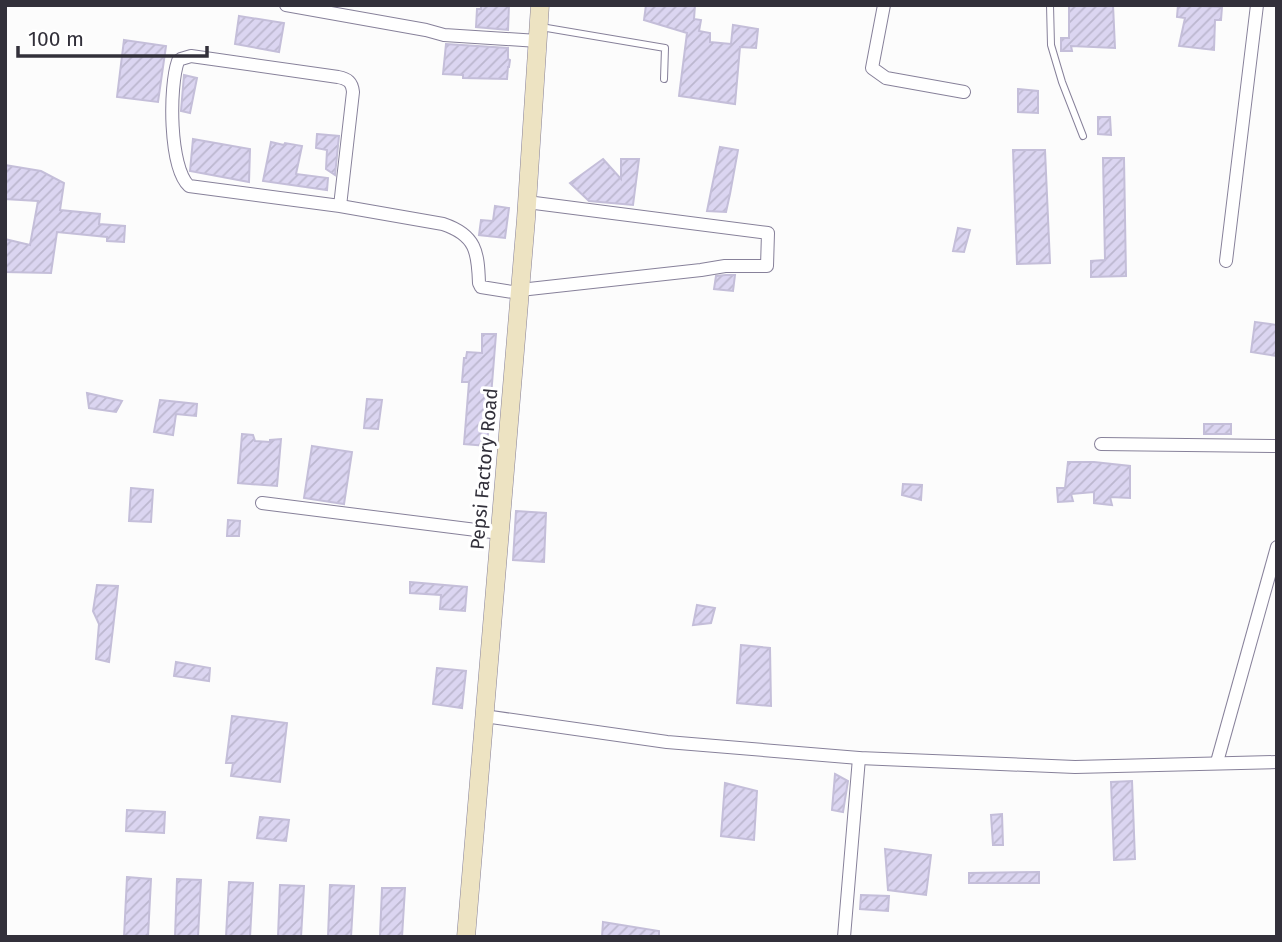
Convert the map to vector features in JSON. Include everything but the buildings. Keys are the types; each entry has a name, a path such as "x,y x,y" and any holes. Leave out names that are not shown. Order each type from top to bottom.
{"main road":[{"name":"Pepsi Factory Road","path":"466,937 520,292 540,5"}],"street":[{"path":"286,5 444,35 538,34"},
{"path":"884,5 873,68 886,78 964,92"},
{"path":"1226,261 1257,5"},
{"path":"340,206 353,92 351,82 346,78 191,56 178,61 172,121 175,146 186,183 194,187 340,206 453,227 468,239 476,250 481,287 520,292 725,266 767,266 768,233 527,202"},
{"path":"1101,444 1277,446"},
{"path":"262,503 500,533"},
{"path":"1217,762 1277,547"},
{"path":"484,716 667,742 859,758 1075,767 1277,762"},
{"path":"844,937 859,758"}],"lane":[{"path":"1050,5 1051,46 1083,136"},
{"path":"538,34 665,48 664,79"}]}
